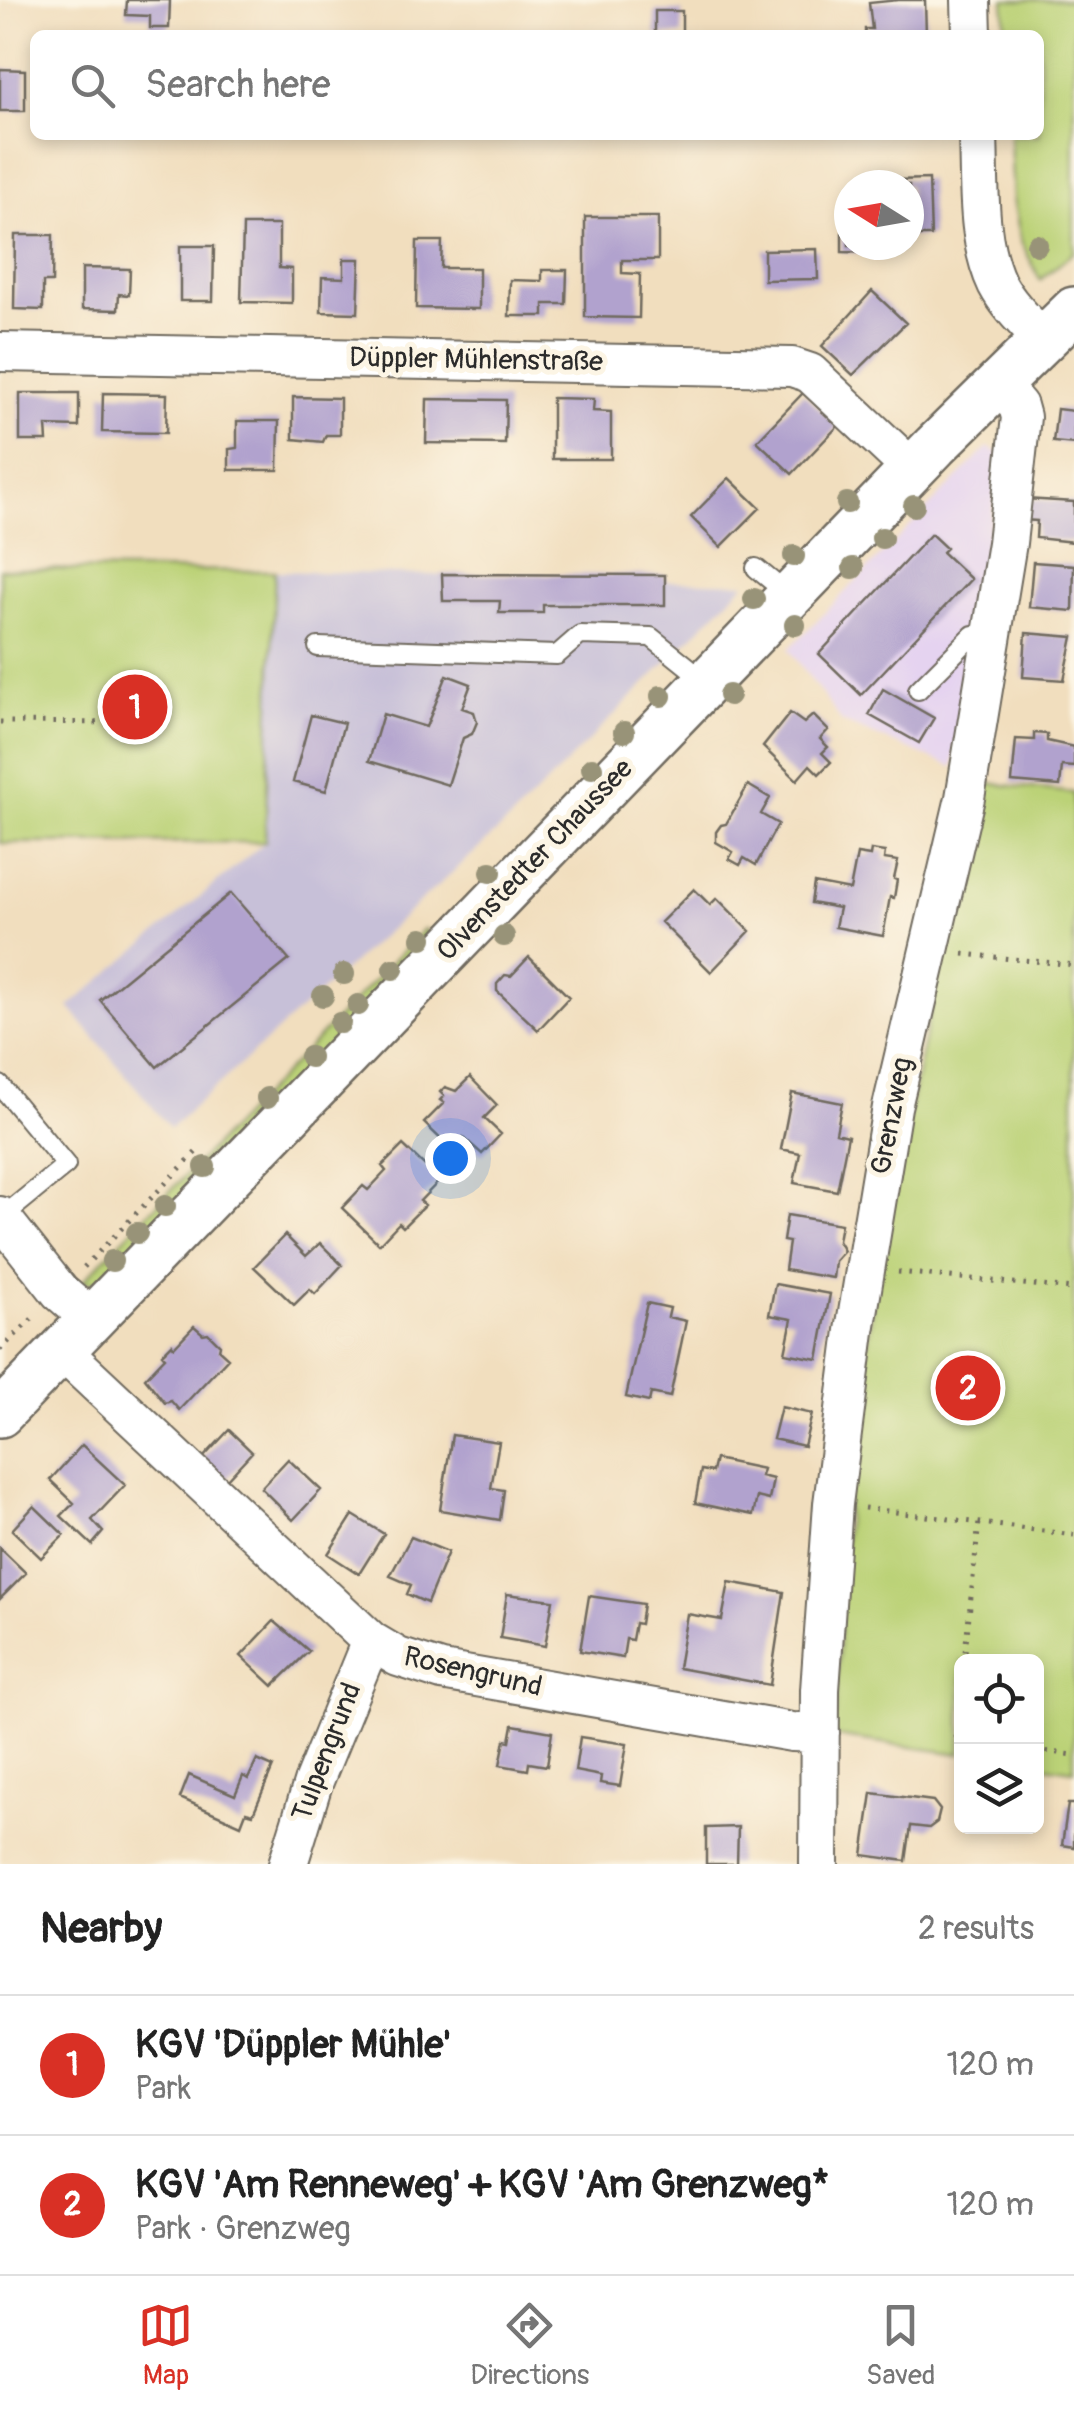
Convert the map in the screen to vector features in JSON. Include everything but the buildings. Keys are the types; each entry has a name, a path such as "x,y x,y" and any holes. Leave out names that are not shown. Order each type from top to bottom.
{"street":[{"path":"970,0 972,30"},
{"path":"978,140 990,265 1005,296 1058,325"},
{"name":"Olvenstedter Chaussee","path":"0,1414 71,1320 1058,325"},
{"name":"Düppler Mühlenstraße","path":"0,352 792,366 810,373 913,470"},
{"name":"Grenzweg","path":"820,1864 820,1690 833,1504 855,1330 892,1107 965,798 992,638 1021,417 1018,406 998,382"},
{"name":"Rosengrund","path":"1,1217 71,1320 371,1641 398,1657 442,1671 792,1732 820,1733"},
{"name":"Tulpengrund","path":"288,1864 313,1783 371,1641"}],"lane":[{"path":"756,568 790,596"},
{"path":"318,647 557,655 580,635 651,637 707,682"},
{"path":"918,690 972,635 992,638"},
{"path":"0,1084 66,1164 1,1217"}],"path":[{"path":"0,722 134,723"},
{"path":"957,954 1074,965"},
{"path":"897,1272 1074,1288"},
{"path":"0,1350 71,1320"},
{"path":"833,1504 1074,1535"},
{"path":"965,1654 979,1522"},
{"path":"1044,1751 1074,1755"}],"shaded area":[{"path":"988,447 1001,454 953,767 842,722 789,649"},
{"path":"275,571 745,583 509,821 170,1128 69,1007 265,842"}],"green space":[{"path":"1004,0 1074,0 1074,252 1040,280 1021,241 1013,199 1010,140 1044,140 1044,30 1006,30"},
{"path":"0,569 275,571 265,842 0,843"},
{"path":"977,782 1074,793 1074,1770 1044,1766 1044,1654 954,1654 954,1753 834,1736 847,1506 877,1270"},
{"path":"424,929 436,941 100,1282 81,1283"}],"place":[{"name":"KGV 'Düppler Mühle'","path":"135,707"},
{"name":"KGV 'Am Renneweg' + KGV 'Am Grenzweg*","path":"968,1388"}]}
